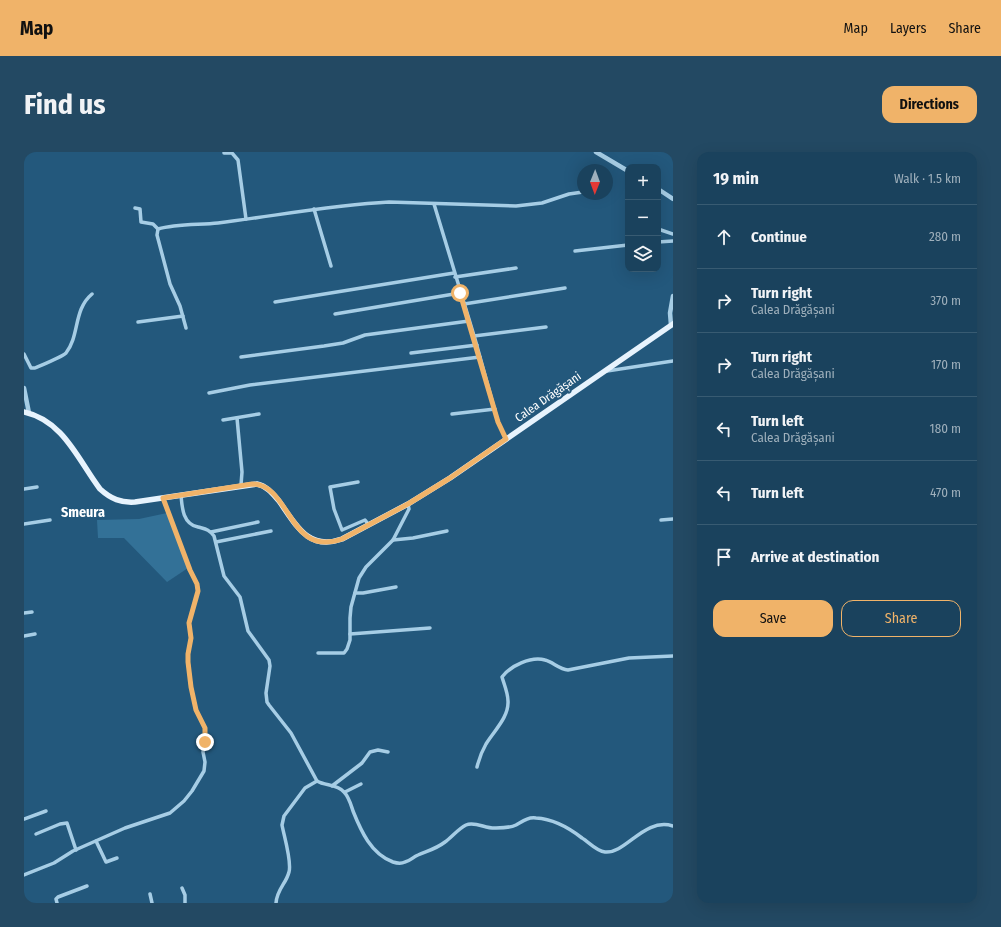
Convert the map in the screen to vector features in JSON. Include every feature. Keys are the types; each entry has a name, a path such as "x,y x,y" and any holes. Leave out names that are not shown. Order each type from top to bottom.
{"main road":[{"name":"Calea Drăgășani","path":"26,412 55,427 65,437 100,489 116,500 127,503 181,496 241,485 257,484 266,487 274,495 302,533 311,540 322,543 332,543 408,504 450,478 672,324"}],"street":[{"path":"224,153 232,152 238,160 246,218"},
{"path":"596,152 625,169"},
{"path":"661,191 673,199"},
{"path":"158,229 219,223 314,209 389,202 516,206 542,203 577,193"},
{"path":"434,204 477,345 498,422 506,439"},
{"path":"135,208 140,209 141,222 153,224 158,229"},
{"path":"314,209 331,266"},
{"path":"158,229 157,236 170,284 179,302 186,328"},
{"path":"661,231 673,234"},
{"path":"661,242 673,241"},
{"path":"575,251 625,245"},
{"path":"275,302 455,275 516,268"},
{"path":"464,304 565,288"},
{"path":"335,314 460,293"},
{"path":"24,354 30,368 35,368 65,354 74,336 80,311 86,299 92,294"},
{"path":"672,324 670,313 673,296"},
{"path":"138,322 183,316"},
{"path":"241,357 343,343 365,335 469,321"},
{"path":"474,336 546,328"},
{"path":"411,353 477,345"},
{"path":"209,393 250,385 480,357"},
{"path":"605,371 673,361"},
{"path":"24,388 26,412"},
{"path":"452,414 495,409"},
{"path":"223,420 259,414"},
{"path":"237,418 242,472 241,485"},
{"path":"358,482 330,487 334,509 342,530 365,520 369,525"},
{"path":"24,489 37,487"},
{"path":"181,496 186,519 194,526 207,529 211,532 216,542 221,570 240,598 244,608 246,627 269,660 270,666 266,693 267,702 291,733 317,781 341,789 345,792 364,836 377,852 395,863 405,862 418,855 433,850 471,824 494,829 511,827 531,817 542,818 565,826 600,850 609,852 619,848 646,829 666,824 673,826"},
{"path":"24,875 54,863 76,850 125,828 170,813 184,801 204,771 203,752 205,728 196,710 188,662 191,638 189,623 198,591 197,584 190,570 163,498"},
{"path":"318,653 344,653 347,649 349,645 350,618 361,572 379,552 393,540 409,509 408,504"},
{"path":"661,520 673,519"},
{"path":"24,524 50,520"},
{"path":"211,532 258,522"},
{"path":"216,542 271,531"},
{"path":"393,540 413,538 447,531"},
{"path":"355,593 396,587"},
{"path":"24,613 32,612"},
{"path":"350,634 430,628"},
{"path":"24,636 35,634"},
{"path":"477,767 486,745 503,719 507,709 508,695 502,677 505,672 512,668 532,660 543,659 561,669 568,670 629,658 673,656"},
{"path":"332,786 362,763 370,752 378,750 388,752"},
{"path":"276,903 278,890 290,870 282,821 284,816 305,788 317,781"},
{"path":"345,792 361,784"},
{"path":"24,819 46,811"},
{"path":"36,834 66,822 70,828 76,850"},
{"path":"96,841 106,862 116,858"},
{"path":"56,903 56,899 58,897 87,886"},
{"path":"182,888 185,895 185,903"},
{"path":"150,894 152,903"}],"shaded area":[{"path":"167,513 188,568 167,582 124,538 98,538 97,520 139,519"}],"district":[{"name":"Smeura","path":"83,512"}],"route":[{"path":"205,742 205,728 196,710 188,662 191,638 189,618 198,591 197,584 190,570 163,498 252,484 261,485 266,487 274,495 302,533 311,540 322,543 332,543 408,504 450,478 506,439 498,422 477,345 460,293"}]}
